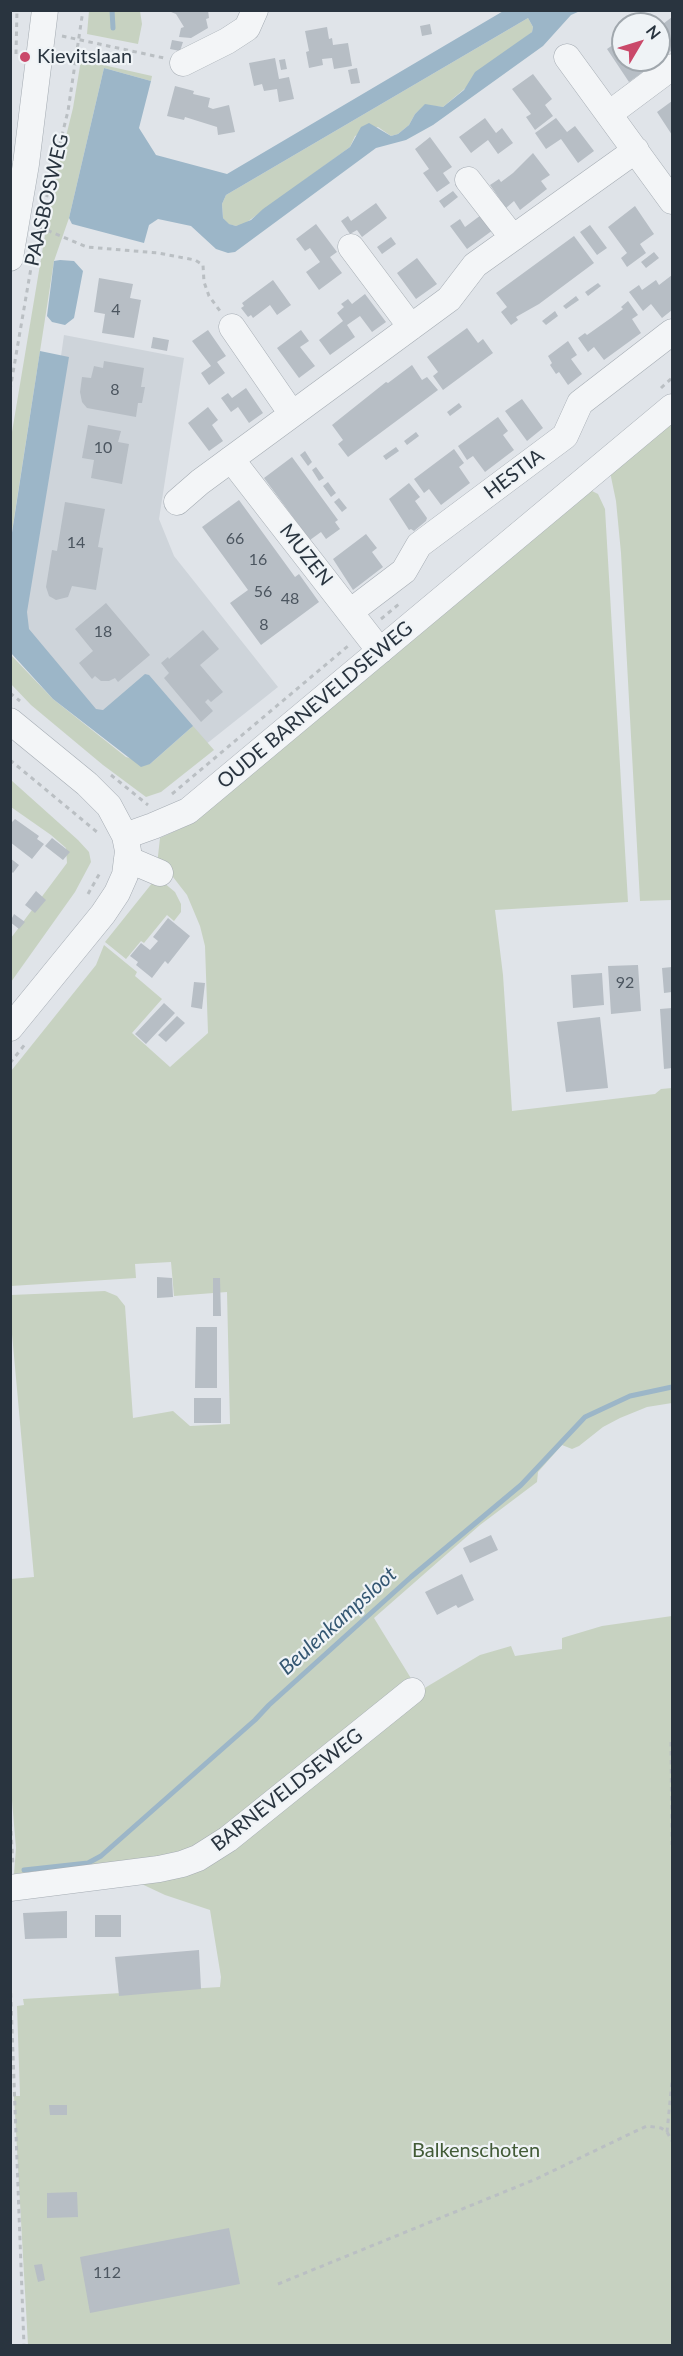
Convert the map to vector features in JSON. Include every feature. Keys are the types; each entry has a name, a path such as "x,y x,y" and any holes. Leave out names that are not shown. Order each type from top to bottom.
{"street":[{"name":"PAASBOSWEG","path":"22,258 27,164 45,10"},
{"path":"183,63 227,41 247,28 255,10"},
{"path":"567,57 672,201"},
{"path":"609,114 672,67"},
{"path":"177,502 200,482 449,299 475,265 636,150"},
{"path":"468,180 513,238"},
{"path":"351,247 411,327"},
{"path":"232,327 292,414"},
{"name":"HESTIA","path":"350,612 404,572 419,545 565,436 580,403 672,332"},
{"name":"OUDE BARNEVELDSEWEG","path":"118,844 188,811 672,407"},
{"name":"MUZEN","path":"231,459 380,651"},
{"path":"10,722 100,796 109,806 125,875 117,893 103,914 10,1028"},
{"path":"118,844 160,873"},
{"name":"BARNEVELDSEWEG","path":"11,1881 159,1869 198,1858 228,1839 412,1691"}],"path":[{"name":"PAASBOSWEG","path":"37,237 68,111 83,10"},
{"path":"60,36 183,63"},
{"path":"39,227 87,247 158,253 195,260 203,265 204,282 209,296 232,327"},
{"name":"PAASBOSWEG","path":"10,390 22,258"},
{"path":"10,760 88,823 118,844"},
{"path":"128,789 148,804"},
{"path":"87,896 102,869"},
{"path":"671,1742 672,1845"},
{"path":"10,1813 13,1854 11,1881"},
{"path":"10,1975 24,2346"},
{"path":"672,2080 667,2132 672,2141"},
{"path":"278,2283 536,2179 638,2130 654,2126 667,2132"}],"shaded area":[{"path":"64,335 184,358 159,519 174,556 278,687 205,745 146,677 102,715 88,707 23,624"}],"green space":[{"path":"89,11 140,11 142,24 138,44 87,34"},
{"path":"528,18 533,27 532,32 443,107 425,105 415,114 409,125 398,134 391,136 378,127 355,136 350,147 243,225 228,224 223,218 222,204 226,195"},
{"path":"81,60 152,76 151,81 104,68 69,218 54,261 11,538 11,438 52,193 73,108"},
{"path":"672,418 672,900 640,901 621,553 616,501 610,472"},
{"path":"590,490 598,494 605,509 628,902 495,910 503,975 512,1111 655,1094 661,1089 672,1088 672,1403 647,1407 620,1418 572,1449 562,1445 538,1472 537,1482 480,1525 374,1618 412,1680 217,1833 188,1851 149,1859 14,1874 16,1848 10,1777 11,1579 34,1577 11,1323 11,1295 105,1291 117,1296 125,1306 133,1418 173,1411 190,1426 230,1424 227,1292 174,1296 171,1262 135,1264 136,1278 11,1286 11,1071 96,965 104,945 137,972 135,976 162,999 132,1033 170,1067 208,1033 205,946 200,926 187,895 173,877 157,865 160,838 184,827"},
{"path":"10,654 53,699 126,757 150,764 193,726 214,750 161,792 146,797 103,765 31,705 11,684"},
{"path":"11,780 78,840 89,852 91,862 75,892 11,982 11,938 67,863 66,848 11,807"},
{"path":"157,877 175,892 181,904 181,912 174,921 167,915 144,943 141,941 126,959 105,942"},
{"name":"Balkenschoten","path":"672,1616 672,2345 28,2345 14,2096 20,2096 17,2006 24,2005 23,1999 220,1987 221,1977 210,1910 165,1895 131,1879 161,1875 418,1692 480,1655 511,1646 515,1656 562,1649 562,1638 602,1626"}],"water":[{"path":"505,10 580,11 571,15 543,46 433,125 406,140 376,148 235,252 228,253 216,249 191,226 158,219 149,225 144,243 72,224 69,218 104,68 151,81 139,128 156,155 227,174","holes":["528,18 533,27 532,32 475,72 464,90 443,107 425,104 415,114 409,125 398,134 391,136 369,123 361,127 350,147 251,220 236,226 229,224 223,218 222,204 226,195"]},
{"path":"54,261 74,261 83,271 74,318 65,325 52,322 47,316"},
{"path":"40,351 69,357 27,612 29,629 96,709 103,710 145,674 149,675 193,726 150,764 141,767 53,699 11,653 11,539"}],"building":[{"path":"166,10 208,10 209,18 206,19 208,28 191,38 179,37 181,28 184,27 176,14"},
{"path":"672,17 671,52 671,18"},
{"path":"430,24 432,34 422,36 420,26"},
{"path":"327,27 329,39 332,38 333,45 348,43 352,66 334,69 332,58 322,59 323,65 309,68 306,52 309,51 305,31"},
{"path":"172,40 183,42 180,51 170,49"},
{"path":"275,58 279,79 289,77 294,99 279,102 277,89 264,91 262,84 254,86 249,63"},
{"path":"285,59 287,69 281,70 279,60"},
{"path":"357,68 360,83 351,84 348,70"},
{"path":"622,72 643,72 629,82"},
{"path":"533,74 552,99 545,105 553,116 535,130 526,117 531,114 512,89"},
{"path":"175,86 210,98 208,107 213,109 229,105 235,132 218,135 217,127 185,117 184,120 167,116"},
{"path":"672,101 672,135 657,112"},
{"path":"485,118 496,133 502,128 513,143 498,154 488,140 471,153 459,137"},
{"path":"556,118 567,132 575,126 594,151 578,163 561,139 546,149 535,133"},
{"path":"430,137 452,167 443,173 450,183 437,192 423,173 429,169 415,149"},
{"path":"533,153 550,175 541,181 547,189 520,210 514,201 506,208 490,185 499,179 501,182"},
{"path":"453,191 458,197 444,208 439,201"},
{"path":"376,203 387,218 362,237 357,230 350,234 341,221 348,216 351,221"},
{"path":"635,206 654,234 640,244 646,253 627,267 621,258 627,253 608,227"},
{"path":"481,215 493,230 467,249 450,226 460,219 465,227"},
{"path":"316,224 337,252 330,257 342,273 319,290 306,272 320,262 310,248 305,251 296,239"},
{"path":"590,225 607,248 597,255 580,232"},
{"path":"574,236 594,263 539,304 516,317 518,320 511,325 501,312 507,307 496,293"},
{"path":"391,237 396,244 382,254 377,247"},
{"path":"654,252 659,258 646,268 641,262"},
{"path":"417,258 437,284 416,299 397,273"},
{"path":"672,275 672,310 662,318 651,304 643,311 629,292 639,285 642,290 656,280 659,285"},
{"path":"99,278 133,284 130,298 141,300 134,338 102,333 105,314 94,312"},
{"path":"273,280 291,305 277,315 270,305 253,318 251,315 248,317 241,308 244,306 242,303"},
{"path":"598,283 601,286 588,296 585,292"},
{"path":"365,294 386,322 372,332 360,316 347,325 355,337 330,355 319,340 343,321 337,313 344,307 341,304 348,299 352,304"},
{"path":"576,296 579,300 566,309 563,306"},
{"path":"628,301 638,315 632,319 641,333 604,360 594,347 588,352 578,338 585,333 587,335 611,318 623,309 621,307"},
{"path":"555,311 558,316 546,325 542,321"},
{"path":"467,328 478,343 483,339 493,353 443,390 433,376 438,372 427,357"},
{"path":"208,330 226,356 217,362 225,373 209,385 201,373 211,366 192,341"},
{"path":"301,330 309,341 300,347 315,366 299,378 277,348"},
{"path":"153,337 169,340 167,351 151,348"},
{"path":"568,341 577,355 571,359 582,374 568,385 559,372 556,374 550,365 552,363 548,356"},
{"path":"104,361 144,368 141,387 145,387 142,403 138,403 136,417 87,408 82,402 80,392 82,377 91,378 94,366 103,368"},
{"path":"412,365 422,380 427,377 438,390 348,457 338,444 343,440 332,425 386,382 388,383"},
{"path":"246,388 263,413 249,423 238,407 231,412 221,398 228,393 232,398"},
{"path":"522,399 543,428 527,441 505,411"},
{"path":"459,403 462,407 450,416 447,412"},
{"path":"208,407 218,420 212,425 223,441 209,451 188,423"},
{"path":"498,417 508,431 503,435 514,450 485,472 473,456 467,460 458,446"},
{"path":"88,425 121,431 118,442 129,444 122,484 91,478 94,460 82,458"},
{"path":"416,432 419,436 407,445 404,441"},
{"path":"396,447 399,451 386,460 383,456"},
{"path":"454,449 464,463 459,467 470,483 441,505 429,489 424,493 414,479"},
{"path":"305,451 312,462 308,466 300,455"},
{"path":"292,457 338,520 335,522 340,529 326,539 321,532 310,540 264,478"},
{"path":"316,467 324,478 319,481 312,470"},
{"path":"328,482 336,493 331,497 323,486"},
{"path":"409,483 420,497 415,501 427,518 414,531 409,530 389,499"},
{"path":"339,498 347,508 342,512 334,502"},
{"path":"239,500 295,577 299,574 319,602 261,645 230,603 248,590 202,527"},
{"path":"65,502 105,509 98,547 103,548 96,590 72,586 68,597 56,600 49,596 46,587 52,550 57,551"},
{"path":"366,534 377,548 372,552 383,567 353,590 333,559"},
{"path":"106,603 150,655 118,682 115,678 101,681 95,676 92,679 79,663 93,651 75,629"},
{"path":"203,630 219,649 200,665 223,692 211,702 208,699 205,702 213,711 201,722 164,678 169,673 161,663"},
{"path":"15,819 39,836 37,839 44,844 32,859 10,842 10,824"},
{"path":"52,838 70,852 63,860 45,846"},
{"path":"10,858 19,865 13,873 10,870"},
{"path":"36,891 46,900 35,913 25,905"},
{"path":"14,914 25,922 19,929 10,922"},
{"path":"168,918 190,936 168,964 165,961 152,978 136,965 138,962 130,956 141,943 150,950 158,941 153,937"},
{"path":"638,965 641,1011 611,1014 608,966"},
{"path":"672,967 672,992 664,993 662,968"},
{"path":"602,973 604,1005 573,1008 571,975"},
{"path":"194,982 205,983 202,1009 191,1007"},
{"path":"164,1003 175,1013 146,1044 135,1034"},
{"path":"672,1008 672,1068 664,1069 660,1009"},
{"path":"177,1016 185,1023 166,1042 158,1035"},
{"path":"600,1017 608,1088 566,1092 557,1022"},
{"path":"157,1277 172,1278 173,1297 157,1298"},
{"path":"213,1278 220,1278 221,1316 213,1316"},
{"path":"196,1327 217,1327 217,1388 195,1388"},
{"path":"194,1398 221,1398 221,1423 194,1423"},
{"path":"491,1535 498,1550 470,1563 463,1548"},
{"path":"462,1574 474,1600 458,1608 456,1605 437,1615 425,1592"},
{"path":"67,1911 67,1938 25,1939 23,1913"},
{"path":"95,1915 121,1915 121,1937 95,1937"},
{"path":"199,1950 201,1989 119,1996 115,1957"},
{"path":"49,2105 67,2105 67,2115 50,2115"},
{"path":"77,2192 78,2217 47,2218 47,2193"},
{"path":"229,2228 240,2284 90,2313 80,2257"},
{"path":"42,2264 45,2280 38,2282 34,2265"}],"waterway":[{"path":"112,10 113,28"},
{"name":"Beulenkampsloot","path":"24,1870 88,1863 101,1856 255,1720 411,1577 521,1485 585,1417 630,1396 672,1387"}],"place":[{"name":"Kievitslaan","path":"25,57"}]}
